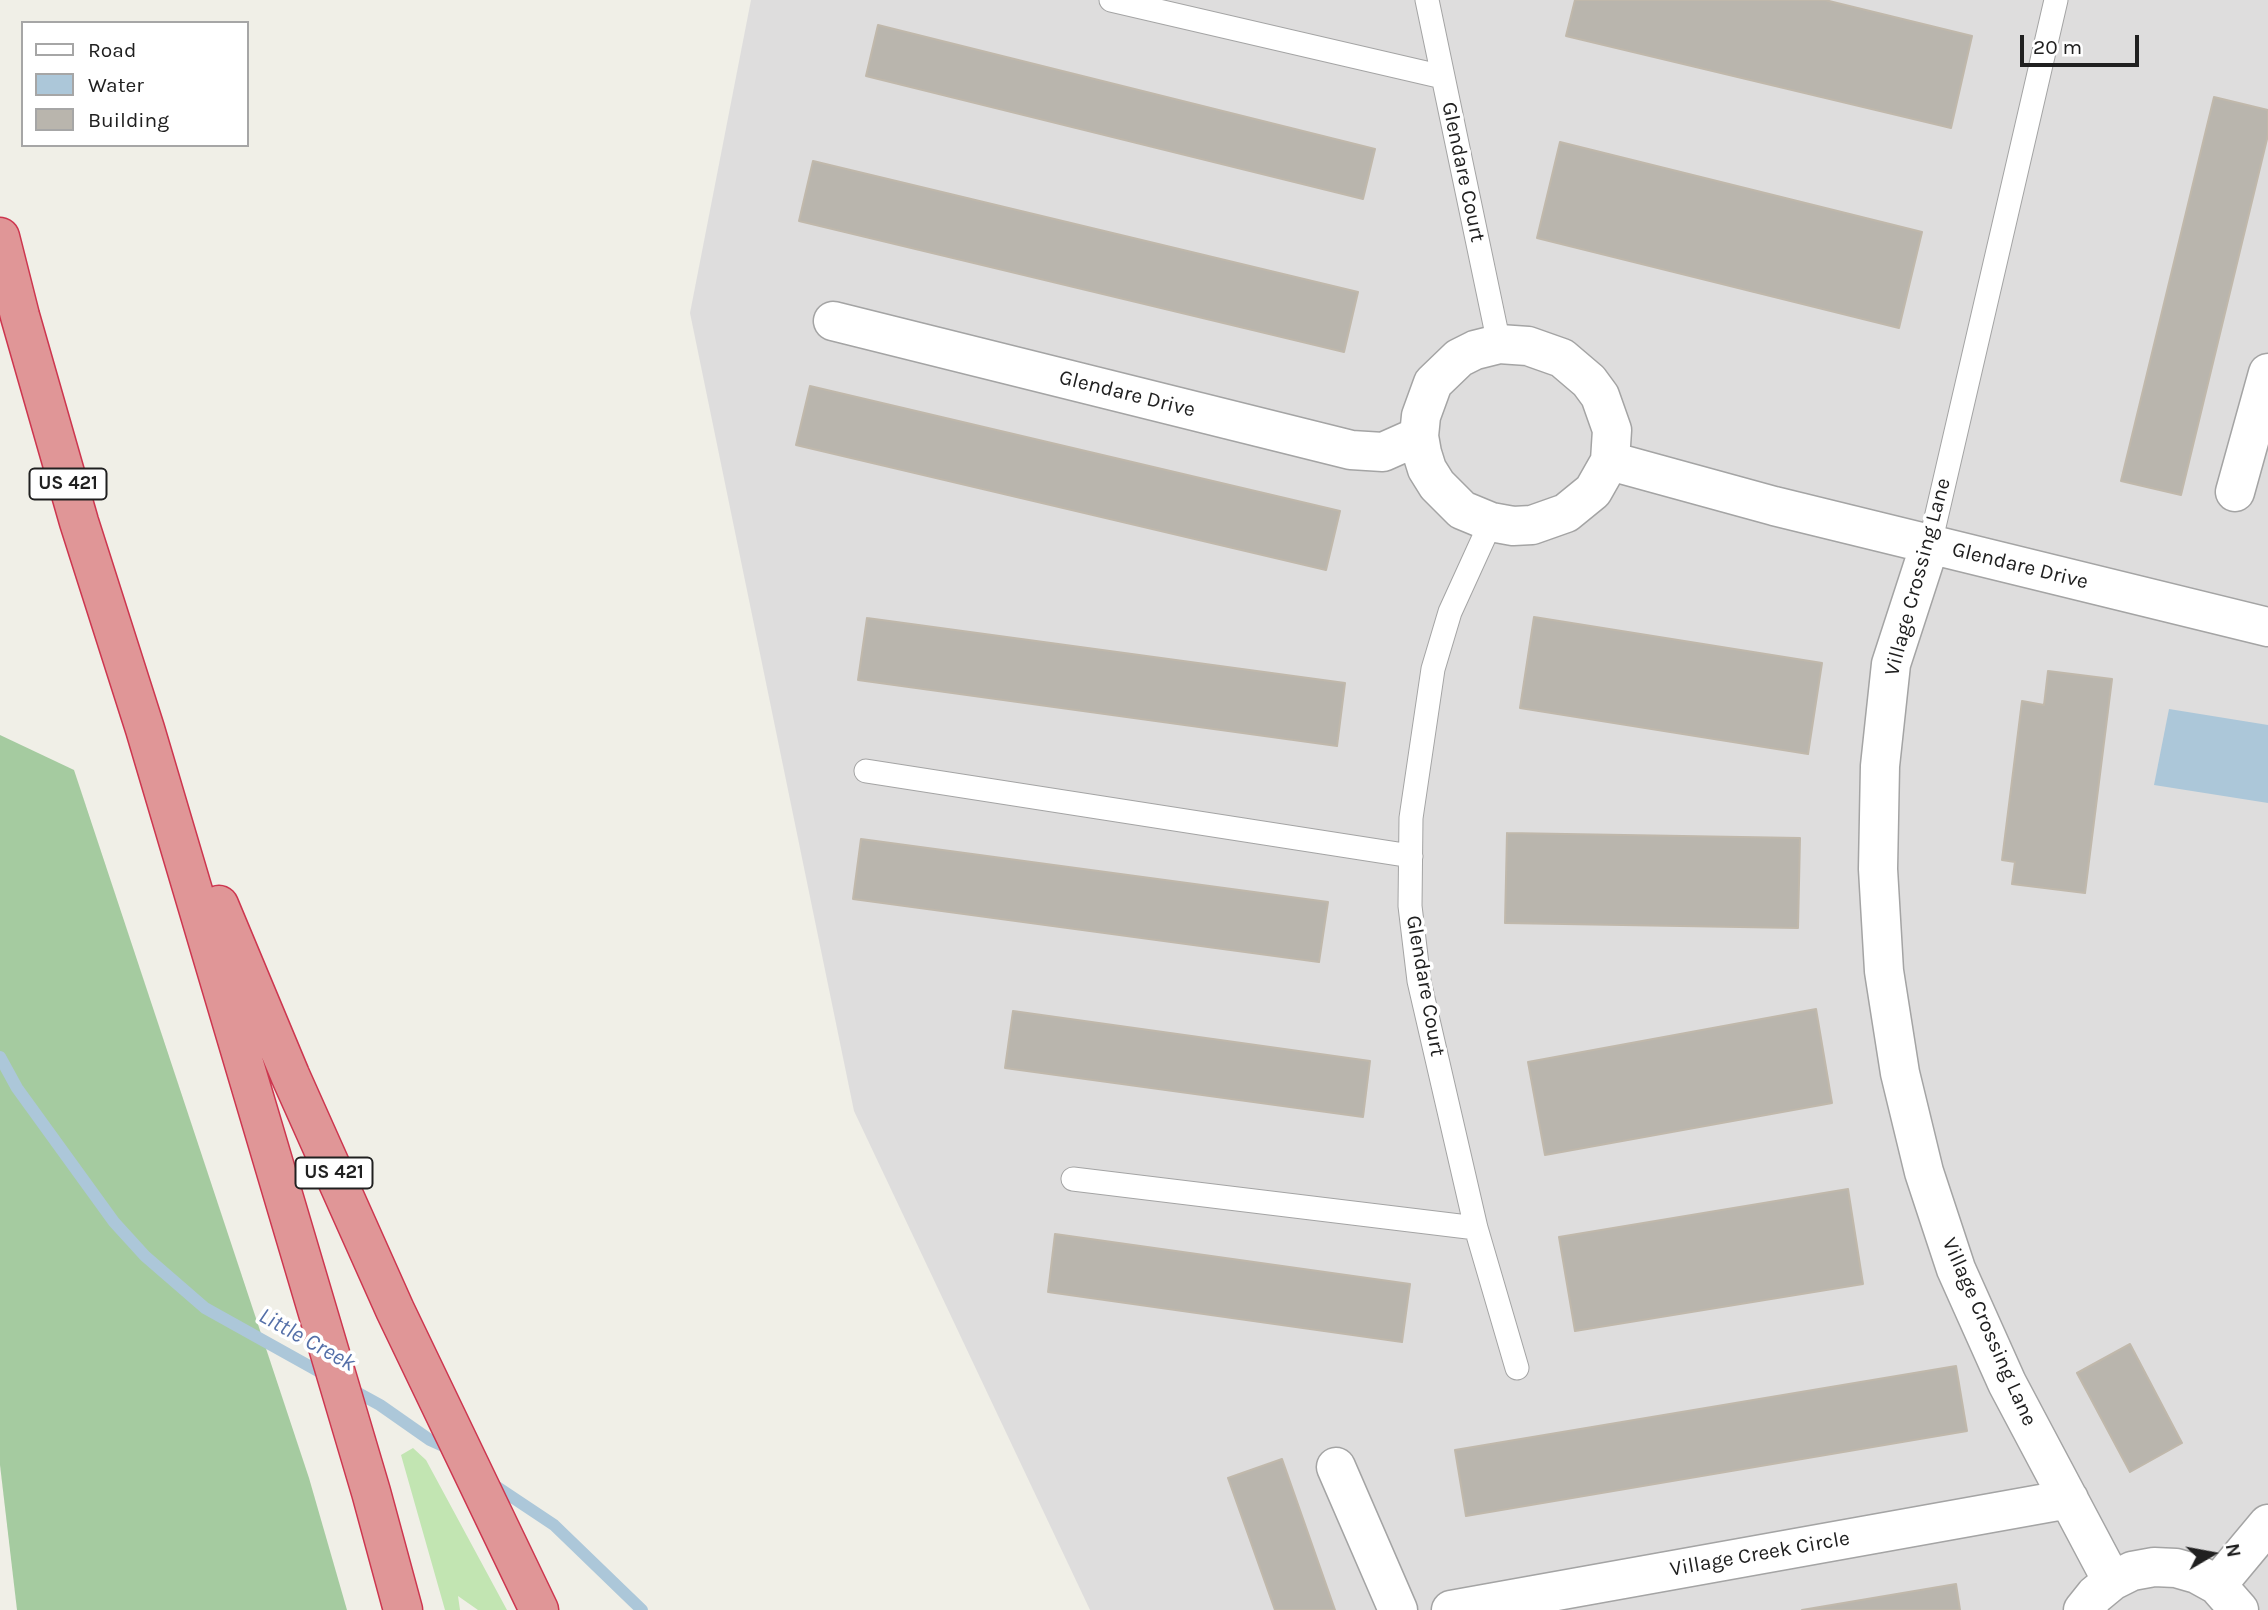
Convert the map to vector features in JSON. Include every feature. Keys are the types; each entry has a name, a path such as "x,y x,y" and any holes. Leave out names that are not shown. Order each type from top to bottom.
{"highway":[{"name":"US 421","path":"0,237 79,522 145,729 290,1075 389,1298 539,1610"},
{"path":"145,729 371,1492 403,1610"}],"street":[{"name":"Glendare Drive","path":"833,321 1351,450 1384,452 1419,436"},
{"path":"1499,344 1528,345 1562,358 1589,381 1600,396 1612,430 1610,461 1593,491 1566,513 1532,525 1513,526 1491,522 1462,510 1437,485 1427,469 1419,436 1426,399 1433,383 1445,369 1475,349 1499,344"},
{"path":"2235,492 2268,373"},
{"name":"Glendare Drive","path":"1610,461 1774,506 2268,627"},
{"name":"Village Crossing Lane","path":"1930,544 1891,664 1880,766 1878,869 1884,971 1900,1073 1924,1172 1956,1269 2007,1383 2112,1581"},
{"path":"1336,1467 1398,1610"},
{"name":"Village Creek Circle","path":"1451,1610 2069,1499"},
{"path":"2083,1610 2095,1595 2112,1581 2132,1571 2154,1567 2176,1568 2197,1574 2228,1597 2268,1524"}],"lane":[{"path":"1111,0 1443,77"},
{"name":"Glendare Court","path":"1427,0 1499,344"},
{"name":"Village Crossing Lane","path":"1930,544 2056,0"},
{"name":"Glendare Court","path":"1491,522 1450,611 1433,669 1411,818 1410,905 1419,981 1476,1228 1517,1368"},
{"path":"866,771 1411,856"},
{"path":"1073,1179 1476,1228"}],"shaded area":[{"path":"751,0 2268,0 2268,1610 1090,1610 854,1111 690,313"}],"green space":[{"path":"0,735 74,770 309,1478 347,1610 17,1610 0,1465"},
{"path":"413,1448 426,1460 507,1610 478,1610 458,1596 460,1610 445,1610 401,1455"}],"water":[{"path":"2169,709 2268,725 2268,803 2154,785"}],"building":[{"path":"1575,0 1825,0 1972,36 1951,128 1566,36"},
{"path":"878,25 1375,149 1363,199 866,76"},
{"path":"2214,97 2268,110 2268,135 2181,495 2121,481"},
{"path":"1560,142 1922,232 1899,328 1537,238"},
{"path":"813,161 1358,292 1344,352 799,221"},
{"path":"810,386 1340,511 1326,570 796,445"},
{"path":"1534,617 1822,663 1808,754 1520,708"},
{"path":"867,618 1345,683 1337,746 858,680"},
{"path":"2048,671 2112,679 2085,893 2012,884 2015,862 2002,860 2022,701 2044,705"},
{"path":"1507,833 1800,838 1798,928 1505,923"},
{"path":"861,839 1328,902 1319,962 853,899"},
{"path":"1816,1009 1832,1103 1545,1155 1528,1062"},
{"path":"1013,1011 1370,1061 1363,1117 1005,1068"},
{"path":"1848,1189 1863,1284 1575,1331 1559,1237"},
{"path":"1055,1234 1410,1284 1402,1342 1048,1292"},
{"path":"2130,1344 2182,1443 2130,1472 2077,1373"},
{"path":"1956,1366 1967,1431 1466,1516 1455,1450"},
{"path":"1282,1459 1335,1610 1275,1610 1228,1478"},
{"path":"1956,1584 1960,1610 1802,1610"}],"waterway":[{"name":"Little Creek","path":"0,1057 17,1088 114,1222 145,1256 205,1308 327,1376"},
{"name":"Little Creek","path":"349,1388 380,1405 430,1440 450,1449"},
{"name":"Little Creek","path":"491,1483 554,1525 642,1610"}]}
